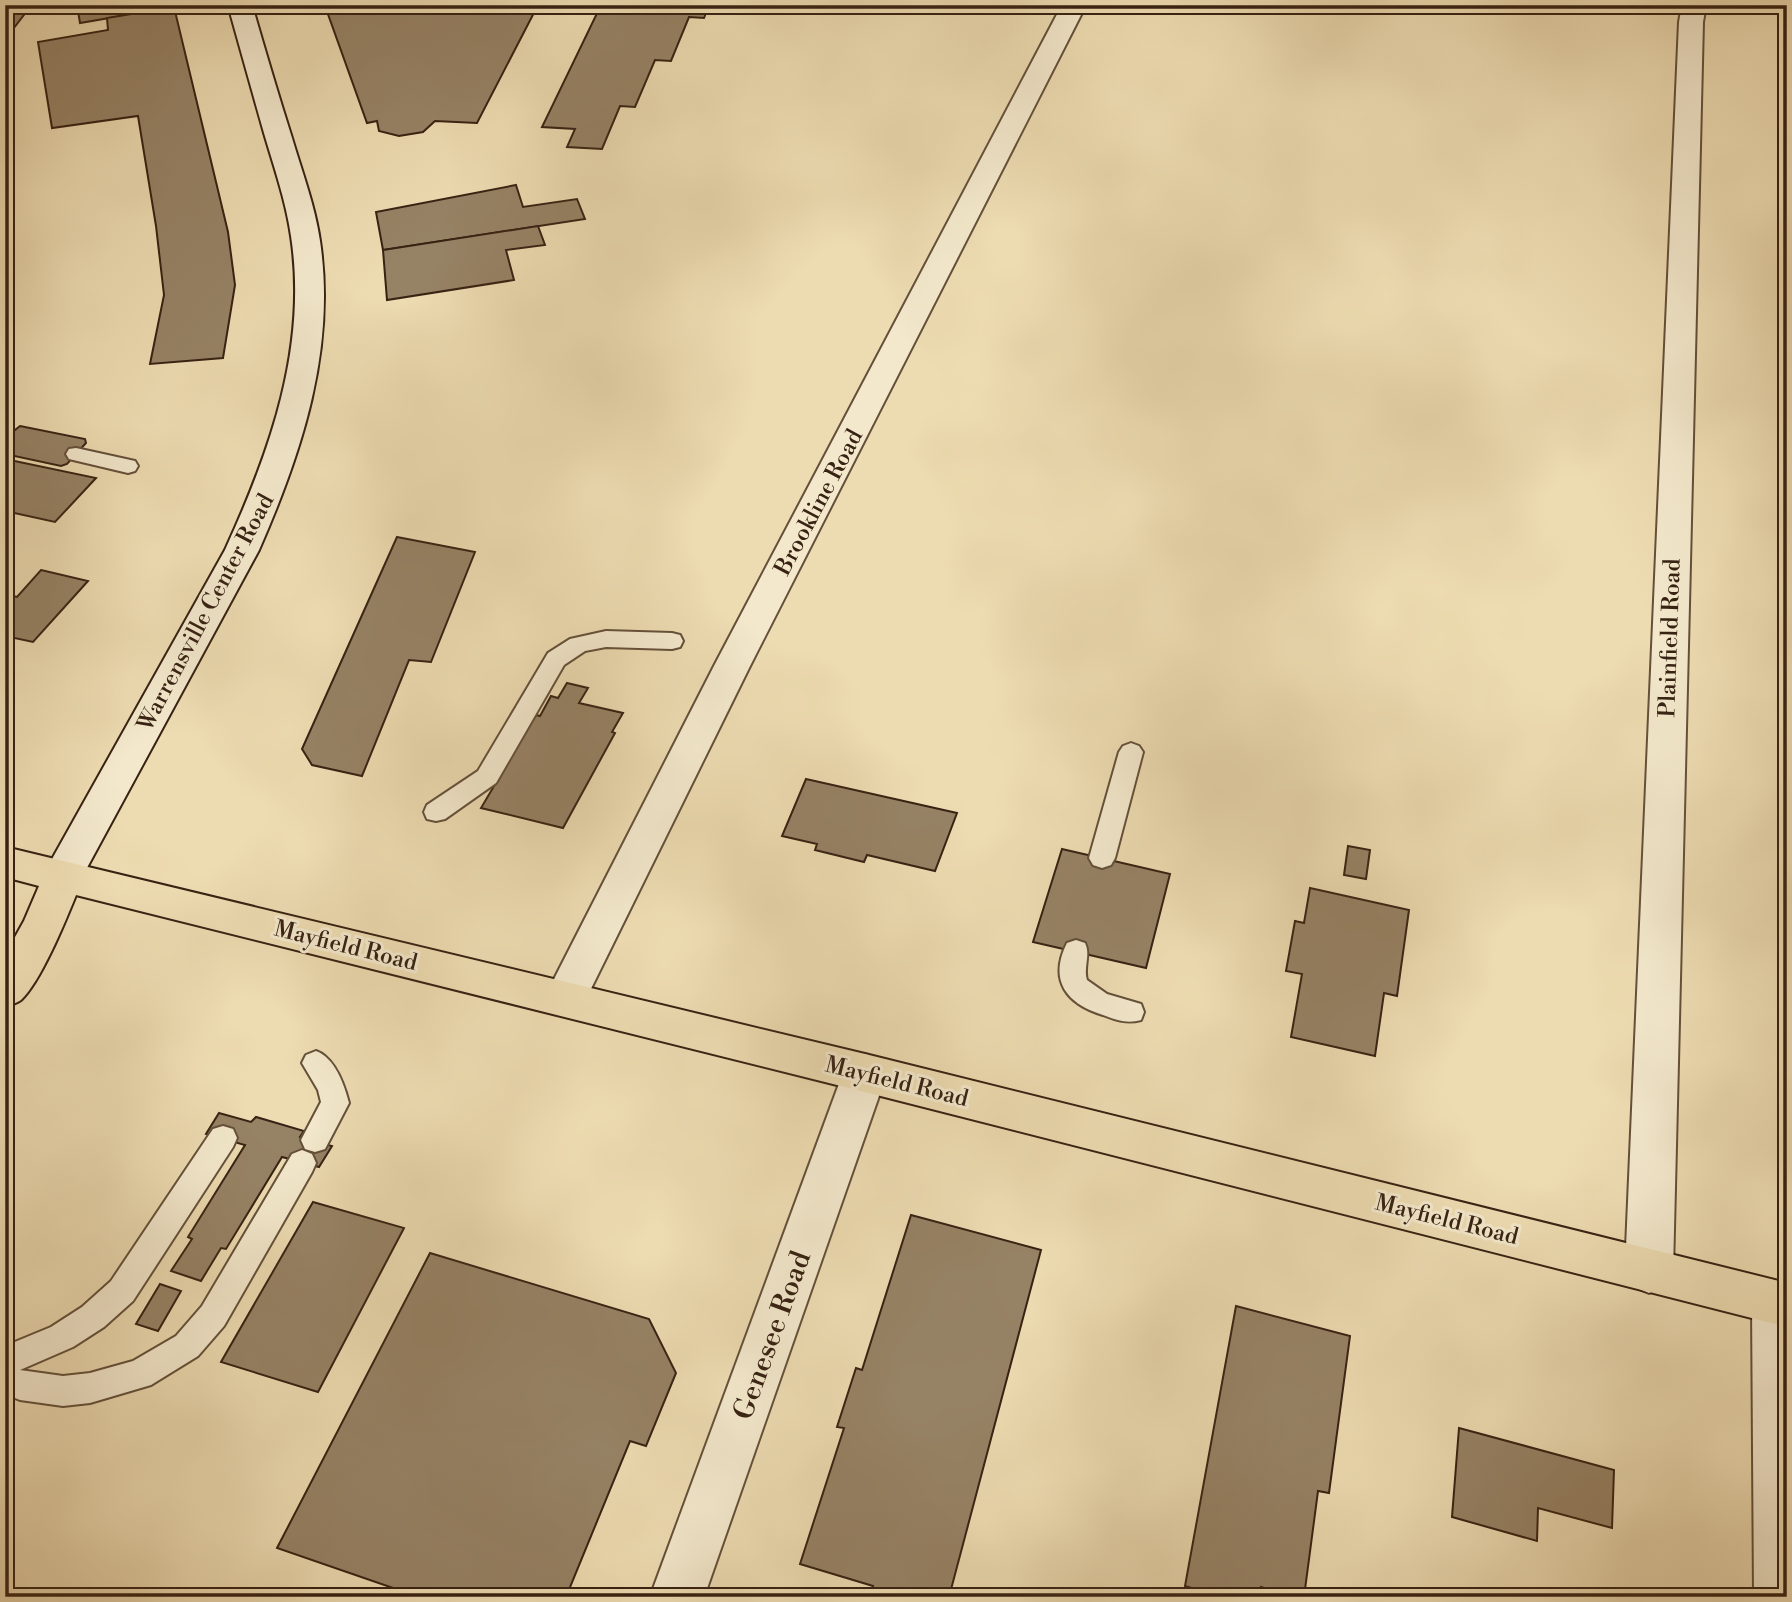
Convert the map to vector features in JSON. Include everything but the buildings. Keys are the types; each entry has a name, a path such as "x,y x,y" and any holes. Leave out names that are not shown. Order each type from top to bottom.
{"main road":[{"name":"Mayfield Road","path":"5,862 865,1073 1782,1304"},
{"name":"Warrensville Center Road","path":"5,989 29,955 47,920 62,877"}],"street":[{"name":"Warrensville Center Road","path":"62,877 216,600 268,496 290,435 306,356 310,294 307,248 296,196 240,5"},
{"name":"Brookline Road","path":"565,999 732,666 1074,5"},
{"name":"Plainfield Road","path":"1649,1271 1662,816 1691,22 1694,5"},
{"name":"Genesee Road","path":"677,1597 865,1073"},
{"path":"1782,1304 1782,1597"}],"lane":[{"path":"76,454 128,466"},
{"path":"436,812 469,792 487,777 556,659 578,645 606,639 672,641"},
{"path":"1102,858 1131,752"},
{"path":"1076,951 1072,969 1077,986 1104,1006 1131,1012"},
{"path":"5,1379 20,1385 63,1391 90,1388 140,1374 187,1346 213,1316 335,1102 331,1087 316,1063"},
{"path":"5,1362 62,1336 93,1317 122,1291 223,1138"}]}
